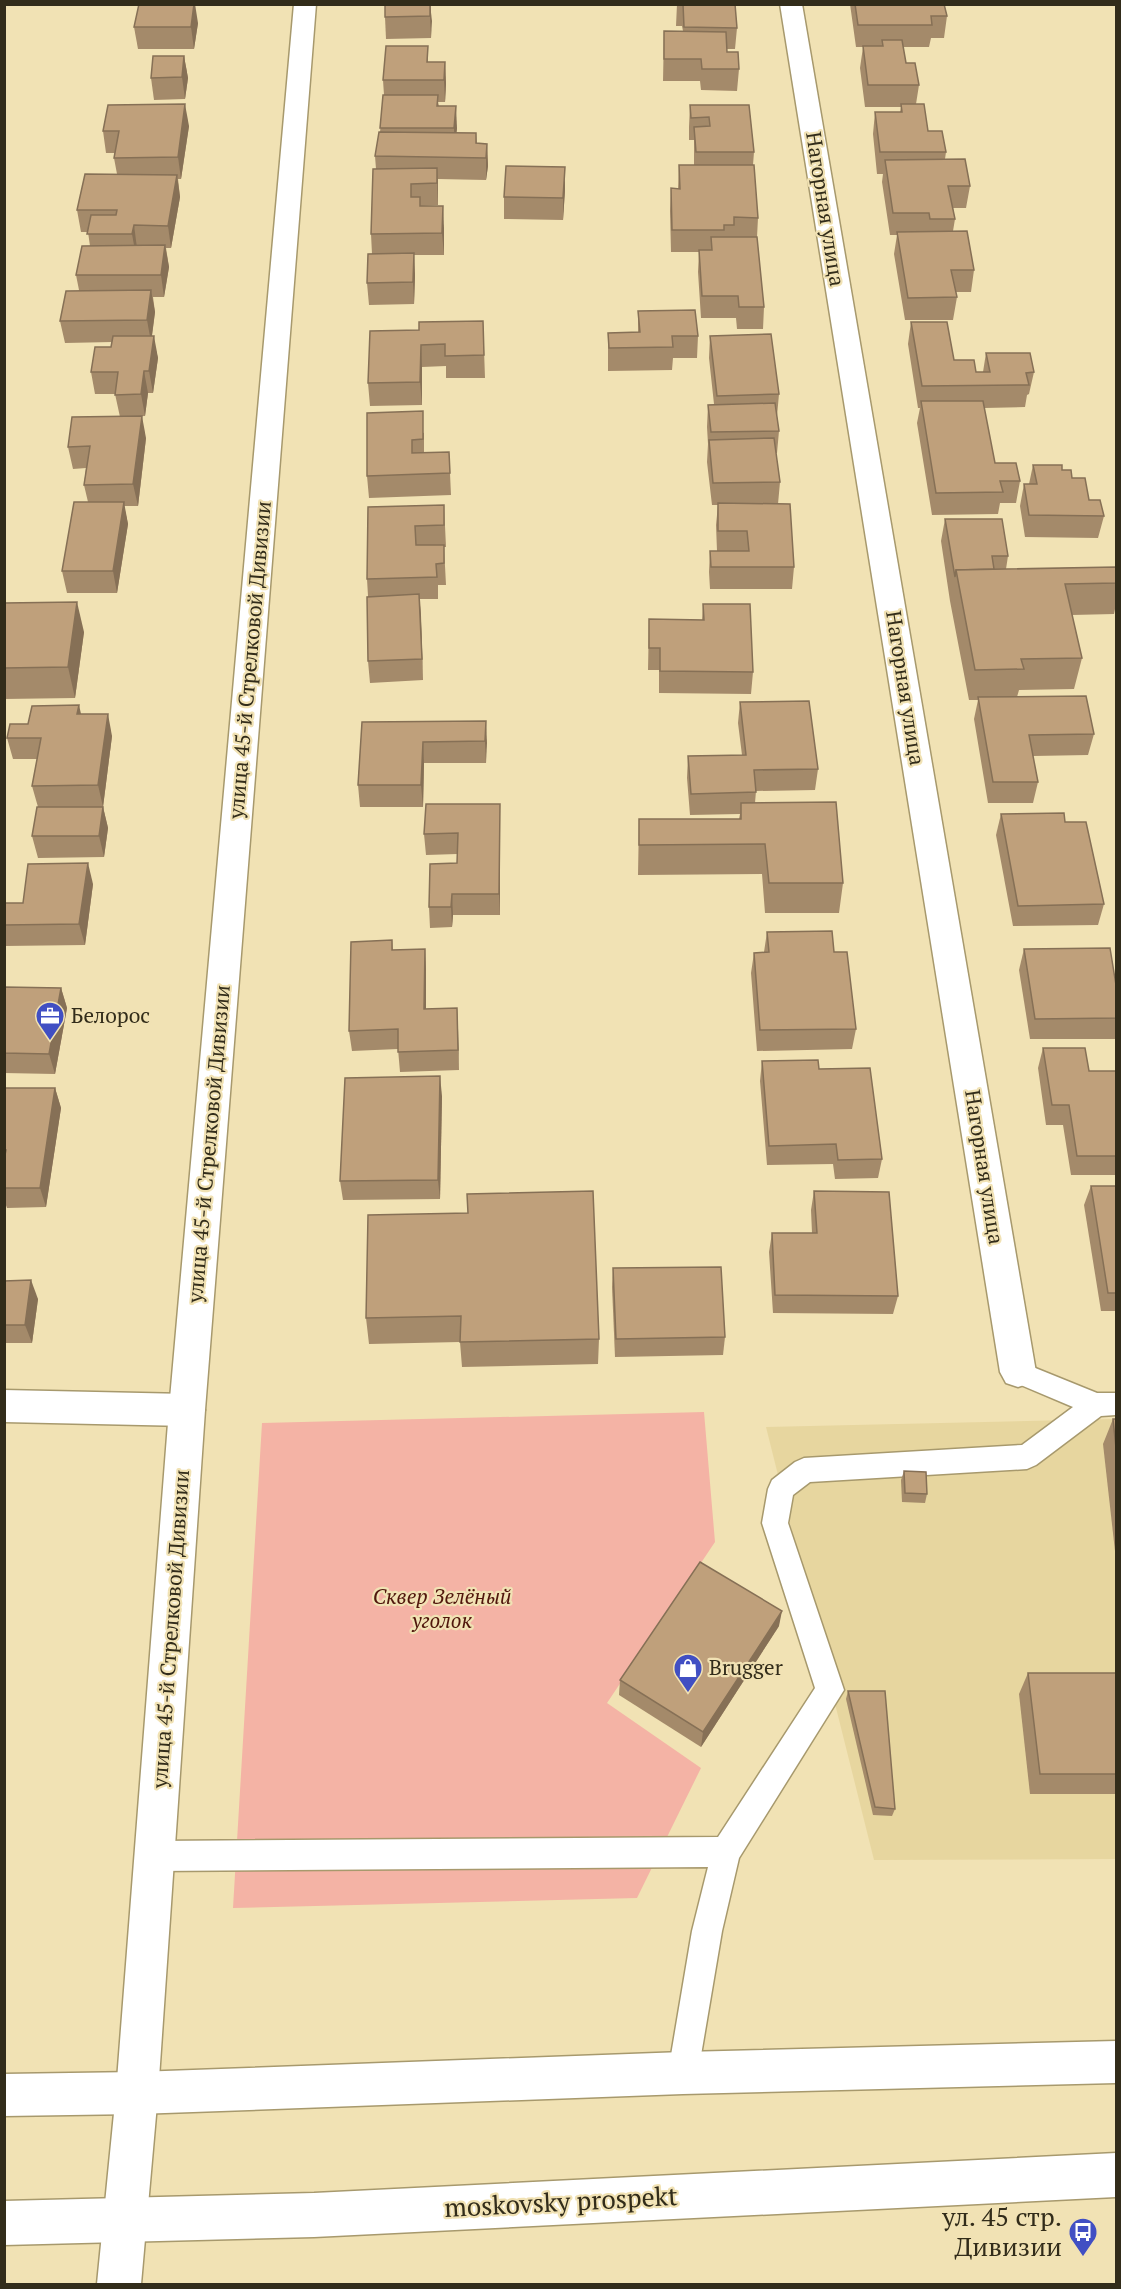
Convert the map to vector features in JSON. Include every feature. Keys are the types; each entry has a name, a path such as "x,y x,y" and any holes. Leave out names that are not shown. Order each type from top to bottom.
{"main road":[{"name":"улица 45-й Стрелковой Дивизии","path":"119,2284 137,2093 187,1410 305,4"},
{"name":"Нагорная улица","path":"791,4 1018,1371"},
{"path":"4,1406 187,1410"},
{"path":"4,2095 137,2093 683,2073 1116,2062"},
{"name":"moskovsky prospekt","path":"4,2223 314,2215 1116,2175"}],"lane":[{"path":"1018,1371 1106,1404"},
{"path":"683,2073 707,1931 726,1852 830,1689 775,1523 781,1490 804,1470 1027,1457 1106,1404"},
{"path":"155,1856 726,1852"}],"shaded area":[{"path":"1116,1419 1116,1859 874,1860 766,1427"}],"green space":[{"name":"Сквер Зелёный уголок","path":"704,1412 715,1542 607,1703 701,1768 637,1898 233,1908 262,1423"}],"building":[{"path":"139,4 194,4 191,27 134,27"},
{"path":"385,4 430,4 430,16 385,17"},
{"path":"683,4 735,4 737,28 684,27"},
{"path":"855,4 944,4 947,16 931,16 932,25 858,25"},
{"path":"664,31 726,32 727,52 738,52 739,69 702,69 701,59 664,59"},
{"path":"882,40 902,40 906,63 915,63 919,85 868,85 863,46 883,46"},
{"path":"386,46 428,46 427,62 445,62 444,80 383,80"},
{"path":"153,56 184,56 182,77 151,78"},
{"path":"383,95 438,95 437,106 456,106 454,128 380,128"},
{"path":"185,104 178,157 114,158 119,131 103,131 108,105"},
{"path":"901,104 924,104 928,131 942,131 946,152 880,152 875,112 902,112"},
{"path":"690,105 749,105 754,152 696,152 694,127 710,126 709,117 691,118"},
{"path":"379,132 476,133 476,143 487,144 486,158 375,156"},
{"path":"965,159 970,186 948,186 955,219 930,219 929,213 893,213 885,160"},
{"path":"679,165 754,165 758,218 734,217 734,225 724,225 724,230 672,230 671,188 680,189"},
{"path":"506,166 565,167 563,198 504,197"},
{"path":"437,168 437,183 411,184 411,197 420,197 420,206 443,206 442,233 371,234 373,169"},
{"path":"85,174 177,175 168,226 134,225 132,234 87,234 91,215 116,215 117,210 77,210"},
{"path":"967,231 974,270 951,270 957,297 908,298 897,232"},
{"path":"711,237 757,237 764,307 739,307 738,296 702,296 699,250 712,250"},
{"path":"165,245 161,275 76,275 82,246"},
{"path":"414,253 413,282 367,283 368,254"},
{"path":"151,290 147,320 60,321 66,291"},
{"path":"695,310 698,336 672,336 673,347 609,348 608,333 640,332 638,311"},
{"path":"483,321 484,355 445,356 445,344 421,345 420,382 368,383 370,331 419,330 419,322"},
{"path":"911,322 947,322 954,360 974,360 976,372 990,372 986,353 1030,353 1034,372 1026,373 1029,385 922,386"},
{"path":"771,334 779,394 717,396 710,336"},
{"path":"113,336 154,336 149,371 144,371 141,394 115,395 118,372 91,372 95,347 111,347"},
{"path":"921,401 983,401 995,463 1016,463 1020,481 1000,481 1003,492 936,493"},
{"path":"775,403 779,431 711,432 708,405"},
{"path":"423,411 423,439 412,440 412,453 449,452 450,473 367,476 367,413"},
{"path":"142,416 133,484 84,485 90,446 68,447 72,417"},
{"path":"774,438 780,482 713,483 709,440"},
{"path":"1033,465 1062,465 1062,470 1071,470 1072,478 1085,478 1089,500 1100,500 1104,516 1029,515 1024,484 1037,484"},
{"path":"74,502 124,502 113,571 62,571"},
{"path":"718,503 790,504 794,567 711,567 710,551 749,551 747,531 718,531"},
{"path":"444,505 444,525 415,526 416,545 444,545 444,563 436,564 437,577 367,579 368,507"},
{"path":"945,519 1002,519 1008,556 992,556 994,569 956,570 955,577"},
{"path":"1116,567 1116,583 1065,584 1082,658 1021,659 1024,669 975,670 956,570"},
{"path":"419,594 422,659 368,661 367,597"},
{"path":"77,602 68,667 4,668 4,603"},
{"path":"703,604 750,604 753,672 660,671 660,648 649,648 649,619 704,620"},
{"path":"1086,696 1094,734 1029,735 1038,782 993,782 978,697"},
{"path":"809,701 818,769 754,770 756,792 691,794 688,756 746,755 740,702"},
{"path":"79,705 77,714 108,714 98,785 32,786 41,738 7,738 10,724 28,724 32,706"},
{"path":"486,721 485,741 423,742 421,785 358,785 362,722"},
{"path":"836,802 843,883 769,883 765,844 639,845 639,819 741,819 741,803"},
{"path":"426,804 500,804 499,894 452,894 451,907 429,907 430,864 457,863 458,833 424,834"},
{"path":"37,807 103,807 99,836 32,836"},
{"path":"1064,813 1065,822 1086,822 1104,904 1018,906 1001,814"},
{"path":"88,863 79,924 4,925 4,903 23,903 28,864"},
{"path":"832,931 834,952 847,952 856,1029 760,1030 754,953 769,952 767,932"},
{"path":"392,940 392,950 425,949 424,1009 457,1008 458,1050 398,1052 398,1029 349,1031 351,942"},
{"path":"1110,948 1116,985 1116,1018 1035,1019 1024,949"},
{"path":"4,987 61,988 49,1054 4,1053"},
{"path":"1043,1048 1085,1048 1089,1071 1116,1071 1116,1156 1077,1156 1069,1105 1052,1105"},
{"path":"818,1060 819,1069 870,1068 882,1159 838,1160 836,1144 769,1146 762,1061"},
{"path":"440,1076 438,1180 340,1181 345,1078"},
{"path":"4,1088 55,1088 40,1188 4,1188 6,1150 4,1150"},
{"path":"1091,1186 1116,1186 1116,1293 1108,1293"},
{"path":"593,1191 599,1339 460,1342 461,1316 366,1318 368,1215 468,1213 467,1194"},
{"path":"814,1191 889,1192 898,1296 775,1295 772,1233 817,1233"},
{"path":"721,1267 725,1337 616,1339 613,1268"},
{"path":"31,1280 25,1325 4,1325 4,1281"},
{"path":"1113,1419 1116,1419 1116,1448"},
{"path":"904,1471 926,1472 927,1494 905,1493"},
{"path":"700,1562 782,1611 703,1732 620,1680"},
{"path":"1028,1673 1116,1673 1116,1774 1040,1774"},
{"path":"848,1691 885,1691 895,1809 875,1807"}],"place":[{"name":"Белорос","path":"50,1042"},
{"name":"Brugger","path":"688,1694"},
{"name":"ул. 45 стр. Дивизии","path":"1083,2258"}]}
